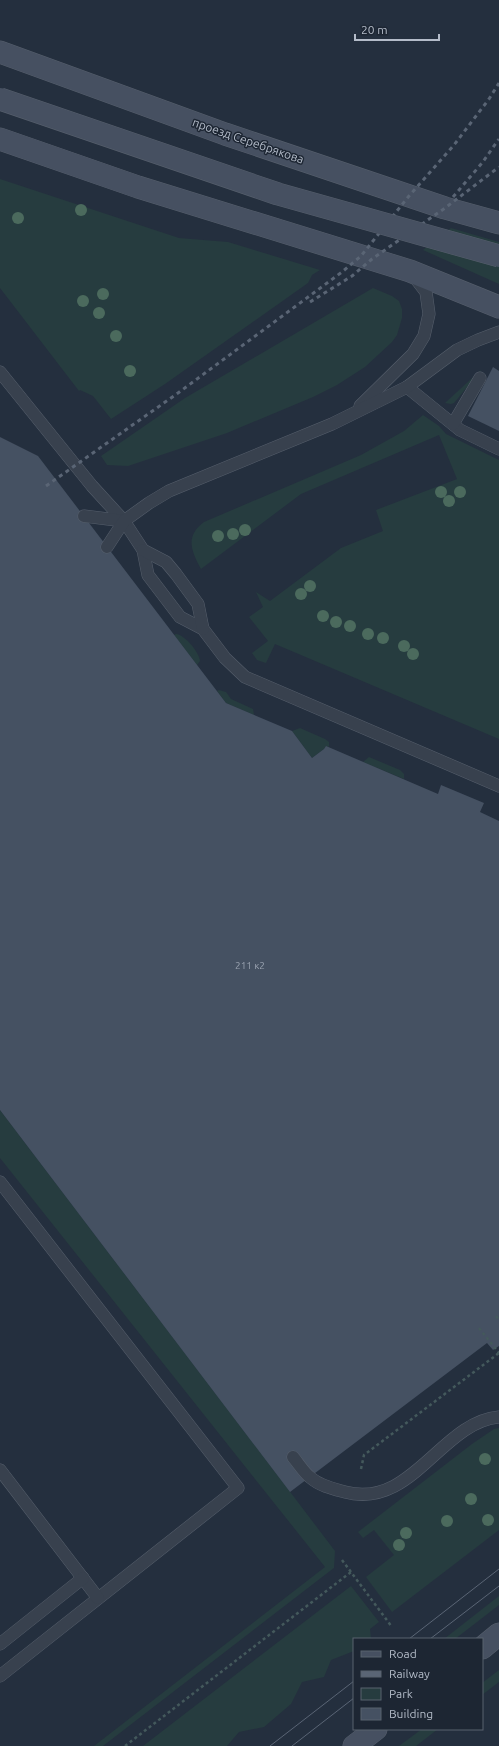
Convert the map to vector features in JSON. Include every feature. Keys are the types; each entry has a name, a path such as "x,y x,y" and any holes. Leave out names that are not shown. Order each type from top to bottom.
{"main road":[{"name":"проезд Серебрякова","path":"0,52 225,134 445,208 499,223"},
{"path":"0,99 278,194 499,256"},
{"path":"0,139 138,187 410,271 461,290 499,307"},
{"path":"483,1647 499,1634"},
{"path":"354,1746 375,1730"}],"lane":[{"path":"355,411 413,354 424,336 429,314 426,292 410,271"},
{"path":"107,547 124,521 149,502 169,491 310,434 407,387 457,350 499,332"},
{"path":"0,372 92,486 124,521 143,550 148,575 180,617 203,629 225,658 245,677 499,786"},
{"path":"453,424 480,378"},
{"path":"407,387 460,430 499,449"},
{"path":"84,516 124,521"},
{"path":"143,550 166,562 176,574 198,604 203,629"},
{"path":"0,1182 238,1488 0,1676"},
{"path":"293,1457 312,1479 330,1488 355,1495 369,1495 384,1492 423,1465 461,1433 477,1423 499,1417"},
{"path":"0,1470 98,1598"},
{"path":"0,1644 83,1578"}],"path":[{"path":"496,1316 499,1320"},
{"path":"361,1469 364,1455 499,1353 479,1328"},
{"path":"342,1560 392,1626"},
{"path":"125,1746 351,1572"}],"green space":[{"path":"0,179 179,238 228,242 320,270 312,275 308,283 165,384 111,419 93,396 80,390 79,391 0,288"},
{"path":"451,228 499,242 499,284 423,250"},
{"path":"373,288 392,296 399,301 402,309 402,318 397,335 392,342 365,367 337,385 313,397 227,433 128,466 107,465 101,456 185,398"},
{"path":"482,369 454,403 445,403"},
{"path":"423,415 439,426 446,434 499,460 499,739 275,644 266,663 257,660 252,653 268,641 249,617 263,607 256,592 270,601 341,548 383,531 376,510 457,479 439,435 301,494 201,569 193,550 192,538 198,527 204,522 361,455 404,431"},
{"path":"176,634 183,637 197,653 200,661 197,665 174,635"},
{"path":"219,690 226,692 231,699 253,709 254,715 226,703 217,691"},
{"path":"300,728 325,739 329,742 329,747 326,746 312,758 292,731"},
{"path":"369,757 400,770 404,774 404,779 363,762"},
{"path":"0,1110 335,1551 334,1568 103,1746 94,1746 325,1567 0,1158"},
{"path":"499,1428 499,1530 392,1612 366,1577 394,1555 374,1530 363,1538 358,1532 472,1444 494,1429"},
{"path":"351,1586 379,1622 370,1629 371,1638 353,1638 353,1651 331,1660 324,1677 302,1682 291,1704 264,1727 239,1732 227,1746 143,1746"},
{"path":"499,1596 499,1605 456,1638 445,1638"},
{"path":"499,1670 499,1682 483,1694 483,1682"},
{"path":"421,1730 437,1730 416,1746 399,1746"}],"building":[{"path":"493,367 499,371 499,431 468,416"},
{"path":"0,437 38,456 226,703 292,731 312,758 326,746 438,794 441,785 484,803 480,812 499,821 499,1346 493,1350 487,1343 290,1492 0,1110"}],"tram line":[{"path":"410,1638 499,1569"},
{"path":"431,1638 499,1586"},
{"path":"270,1746 353,1682"},
{"path":"292,1746 353,1699"}],"railway":[{"path":"46,486 178,393 342,272 361,256 409,196 454,145 489,99 499,83"},
{"path":"453,197 482,163 499,139"},
{"path":"310,302 352,276 372,259 445,208 499,167"}]}
